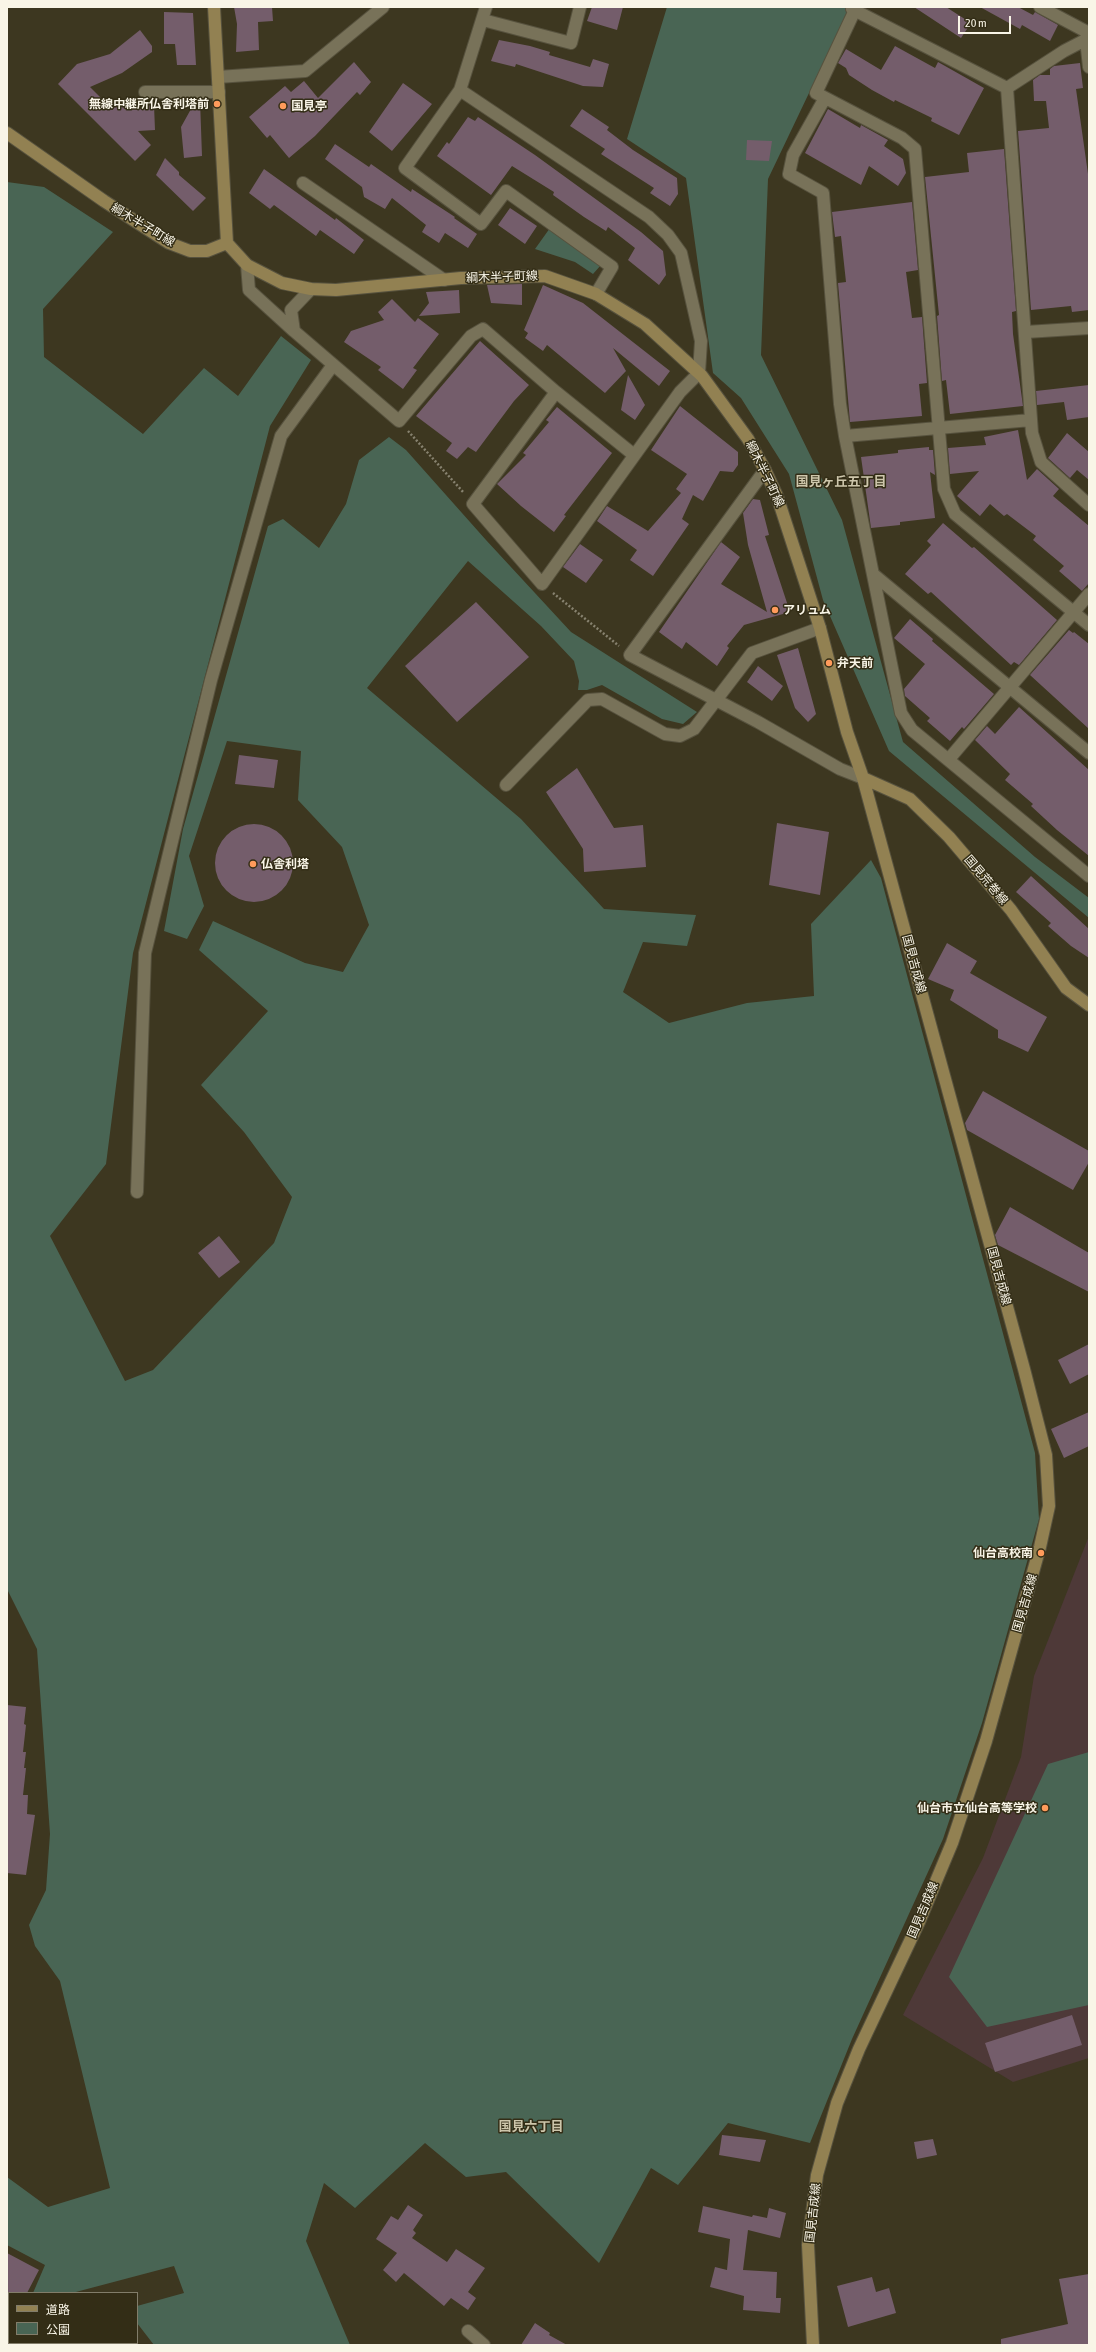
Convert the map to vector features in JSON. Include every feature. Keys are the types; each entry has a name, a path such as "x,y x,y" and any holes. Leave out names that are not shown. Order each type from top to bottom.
{"street":[{"path":"214,7 227,243"},
{"path":"218,77 305,71 383,7"},
{"path":"486,7 460,90 405,168 481,224 506,191 612,268 596,294"},
{"path":"482,20 571,43 580,7"},
{"path":"1040,7 1088,37"},
{"path":"1007,88 853,9 816,93 902,138 914,149 944,489 955,514 1089,625"},
{"path":"1088,37 1089,67"},
{"path":"1007,88 1088,37"},
{"path":"1007,88 1026,332 1032,433 1041,462 1089,504"},
{"path":"460,90 649,217 668,235 681,253 701,342 699,373 680,392 542,584 473,504 556,392"},
{"path":"145,92 219,92"},
{"path":"825,98 793,155 789,174 823,193 840,404 845,436 901,713 912,730 1089,876"},
{"name":"綱木半子町線","path":"7,133 104,201 168,243 190,251 207,251 227,243 247,265 282,283 311,289 336,290 444,280 545,276 596,294 645,324 699,373 748,439 778,496 820,628 847,732 863,778"},
{"path":"303,183 444,280"},
{"path":"247,265 249,290 294,331 399,421 471,336 483,330 556,392 634,454"},
{"path":"294,331 291,310 311,289"},
{"path":"1026,332 1089,328"},
{"path":"137,1192 145,953 211,680 281,436 333,365"},
{"path":"845,436 1032,420"},
{"path":"765,470 630,655 716,700 840,769 863,778"},
{"path":"873,574 1089,753"},
{"path":"949,759 1089,594"},
{"path":"506,785 588,700 602,699 666,734 680,736 694,729 752,653 820,628"},
{"name":"国見荒巻線","path":"863,778 910,799 949,837 1011,910 1066,988 1089,1005"},
{"name":"国見吉成線","path":"813,2345 808,2245 817,2175 837,2103 858,2049 919,1922 952,1843 986,1740 1040,1547 1049,1506 1046,1455 1024,1369 863,778"},
{"path":"468,2332 484,2345"}],"path":[{"path":"399,421 473,504"},
{"path":"542,584 630,655"}],"shaded area":[{"name":"仙台市立仙台高等学校","path":"1089,1536 1089,2058 1013,2082 903,2015 983,1858 1021,1757 1034,1676"}],"green space":[{"path":"667,7 850,7 768,179 761,355 842,520 903,742 1035,857 1089,898 1089,918 889,751 823,600 789,474 741,398 713,373 686,178 627,139"},
{"path":"7,182 44,187 113,232 43,309 44,357 143,434 204,368 238,396 281,336 311,360 270,426 133,953 106,1164 50,1236 125,1381 153,1370 274,1243 292,1197 244,1132 201,1085 268,1011 199,950 213,921 305,963 343,972 369,925 342,847 298,800 301,751 227,741 189,856 204,906 187,939 164,931 183,829 268,526 283,519 319,548 346,504 359,460 389,437 406,450 571,632 697,712 683,724 662,719 602,685 587,690 578,690 579,681 574,661 541,626 468,561 367,688 521,819 604,909 696,915 687,946 643,942 623,992 669,1023 747,1003 814,996 811,924 871,860 881,878 1035,1453 1039,1519 982,1723 943,1839 852,2039 810,2143 728,2123 678,2185 651,2168 599,2263 506,2172 466,2177 425,2143 355,2208 324,2183 306,2241 350,2345 154,2345 138,2324 138,2306 184,2293 174,2266 76,2292 33,2292 45,2265 7,2245 7,2177 48,2207 110,2188 60,1981 35,1946 29,1925 46,1890 50,1834 37,1649 7,1589"},
{"path":"550,228 601,265 593,274 575,262 535,249"},
{"path":"1089,1752 1089,2005 987,2027 949,1977 1048,1764"}],"building":[{"path":"234,7 272,7 273,21 258,22 259,50 236,52 237,24"},
{"path":"592,7 623,7 617,30 587,21"},
{"path":"914,7 946,7 971,23 961,38"},
{"path":"980,7 1018,7 1033,15 1035,12 1058,25 1050,41 1022,25 1020,29"},
{"path":"164,12 193,13 196,65 177,65 175,44 164,44"},
{"path":"140,30 152,46 152,52 122,73 90,87 109,106 154,105 155,130 138,131 151,145 135,161 58,84 77,64 110,54"},
{"path":"499,40 530,46 550,52 549,55 590,67 593,59 609,64 603,87 583,86 516,64 515,67 491,61"},
{"path":"895,46 935,68 938,62 984,88 959,135 931,121 932,118 895,100 894,102 872,90 849,75 846,68 838,63 846,49 881,70"},
{"path":"354,62 371,82 360,95 357,92 315,136 289,158 270,135 267,138 249,117 285,86 291,92 304,81 318,98"},
{"path":"1080,63 1083,88 1076,89 1089,181 1089,310 1072,312 1071,306 1031,310 1018,131 1049,128 1046,101 1034,101 1033,80 1040,75 1050,75 1050,69 1054,66"},
{"path":"403,83 432,104 392,151 369,132"},
{"path":"196,100 200,100 202,156 184,158 181,127"},
{"path":"582,109 609,127 607,130 633,150 677,178 678,194 670,206 650,193 654,188 601,154 605,149 570,126"},
{"path":"828,109 860,128 861,125 888,140 884,146 903,159 906,173 898,186 869,166 861,185 805,153"},
{"path":"468,117 475,121 478,117 535,155 641,232 663,251 666,275 659,285 628,260 635,248 608,227 606,231 584,217 553,195 554,192 512,166 491,195 437,156 447,142 449,144"},
{"path":"747,140 772,141 769,161 746,160"},
{"path":"335,144 369,167 371,164 411,192 412,189 455,217 454,218 477,234 468,248 445,233 439,243 422,232 426,225 392,198 385,209 364,197 362,187 325,159"},
{"path":"1004,149 1016,311 1012,312 1013,334 1023,406 950,414 946,380 942,381 937,316 939,315 925,177 969,172 967,153"},
{"path":"165,158 179,172 179,175 206,198 193,211 156,175"},
{"path":"264,169 335,220 336,218 364,240 354,254 320,230 316,236 274,205 270,209 249,193"},
{"path":"912,202 918,270 906,272 912,318 922,317 927,383 919,384 922,416 850,422 838,283 846,282 841,236 835,237 832,212"},
{"path":"510,208 537,226 525,244 498,225"},
{"path":"522,284 522,305 491,303 487,285"},
{"path":"543,285 583,303 670,371 659,386 613,348 626,371 605,393 547,345 543,351 525,338 528,333 524,330"},
{"path":"459,290 460,313 419,316 429,303 426,292"},
{"path":"392,299 415,322 418,318 439,334 413,368 417,370 403,389 378,370 381,367 344,342 351,331 384,320 378,312"},
{"path":"480,341 529,385 514,401 476,452 468,447 457,459 446,451 452,443 416,416"},
{"path":"628,375 645,405 635,420 621,410"},
{"path":"1089,385 1089,417 1067,420 1064,402 1037,405 1036,391"},
{"path":"680,406 738,452 738,465 733,472 720,471 703,501 693,495 682,519 689,524 653,576 630,560 637,550 597,521 607,506 648,531 681,493 676,489 687,474 651,450"},
{"path":"557,407 612,453 564,515 566,516 554,532 521,506 497,484 526,455 523,453 549,422 546,420"},
{"path":"1018,430 1027,480 1037,469 1059,489 1053,496 1089,526 1089,583 1082,591 1059,571 1064,566 1033,540 1036,536 1007,514 1004,516 990,504 980,516 957,496 979,471 950,474 948,448 986,445 984,437"},
{"path":"1067,433 1089,452 1089,480 1077,470 1070,478 1048,458"},
{"path":"929,447 929,450 933,450 935,475 930,472 935,518 900,522 900,525 871,528 861,457 898,453 898,450"},
{"path":"753,499 760,500 769,535 765,536 790,612 744,625 727,646 729,648 717,666 686,642 682,649 659,632 721,542 740,557 721,584 767,612 748,545 743,513"},
{"path":"943,523 972,548 974,547 1057,620 1019,665 1014,662 1011,665 931,592 928,594 905,574 931,545 927,541"},
{"path":"580,544 603,560 586,583 563,567"},
{"path":"476,602 529,657 457,722 405,666"},
{"path":"910,619 933,639 932,641 994,694 964,729 962,727 950,741 927,721 930,718 905,696 904,689 925,664 894,638"},
{"path":"1069,630 1073,633 1074,632 1089,644 1089,729 1030,675"},
{"path":"798,648 816,714 808,722 795,708 777,655"},
{"path":"758,666 783,686 772,701 747,682"},
{"path":"1019,707 1089,770 1089,856 1057,830 1031,806 1033,804 1005,780 1010,774 975,740 987,726 995,734"},
{"path":"239,755 278,760 274,788 235,784"},
{"path":"577,768 614,828 643,825 646,867 584,872 583,849 546,792"},
{"path":"777,823 829,832 820,895 769,885"},
{"path":"254,824 269,827 282,835 290,848 293,863 290,878 282,891 269,899 254,902 239,899 226,891 218,878 215,863 218,848 226,835 239,827"},
{"path":"1031,876 1089,929 1089,958 1071,946 1048,926 1051,923 1016,892"},
{"path":"947,943 977,961 970,973 1047,1017 1028,1052 998,1038 998,1030 950,1000 954,990 928,979"},
{"path":"983,1091 1089,1151 1089,1162 1073,1190 967,1130 965,1123"},
{"path":"1010,1207 1089,1253 1089,1292 998,1245 995,1235"},
{"path":"219,1236 240,1262 219,1278 198,1253"},
{"path":"1089,1344 1089,1374 1070,1384 1058,1360"},
{"path":"1089,1412 1089,1446 1064,1458 1051,1429"},
{"path":"7,1705 26,1707 23,1752 26,1752 24,1768 26,1768 23,1795 28,1795 27,1814 35,1815 26,1875 7,1873"},
{"path":"1072,2015 1082,2045 995,2072 985,2043"},
{"path":"722,2135 766,2140 760,2162 719,2155"},
{"path":"933,2139 937,2155 917,2159 914,2142"},
{"path":"408,2205 423,2215 413,2230 416,2233 412,2238 447,2262 456,2249 485,2268 468,2292 476,2298 468,2310 451,2298 444,2306 404,2273 396,2282 383,2270 397,2253 376,2239 391,2216 398,2220"},
{"path":"703,2206 752,2217 753,2215 767,2218 769,2208 786,2213 780,2238 748,2230 743,2270 777,2272 776,2298 781,2298 780,2313 743,2310 744,2296 710,2287 715,2267 727,2270 730,2239 698,2232"},
{"path":"7,2253 39,2270 28,2292 7,2293"},
{"path":"1089,2274 1089,2345 1001,2345 1001,2339 1068,2324 1059,2279"},
{"path":"872,2277 876,2292 889,2288 896,2313 848,2327 837,2286"},
{"path":"535,2323 550,2333 549,2335 567,2345 521,2345"}],"place":[{"name":"無線中継所仏舎利塔前","path":"217,104"},
{"name":"国見亭","path":"283,106"},
{"name":"アリュム","path":"775,610"},
{"name":"弁天前","path":"829,663"},
{"name":"仏舎利塔","path":"253,864"},
{"name":"仙台高校南","path":"1041,1553"},
{"name":"仙台市立仙台高等学校","path":"1045,1808"}],"district":[{"name":"国見ヶ丘五丁目","path":"841,482"},
{"name":"国見六丁目","path":"531,2127"}]}
